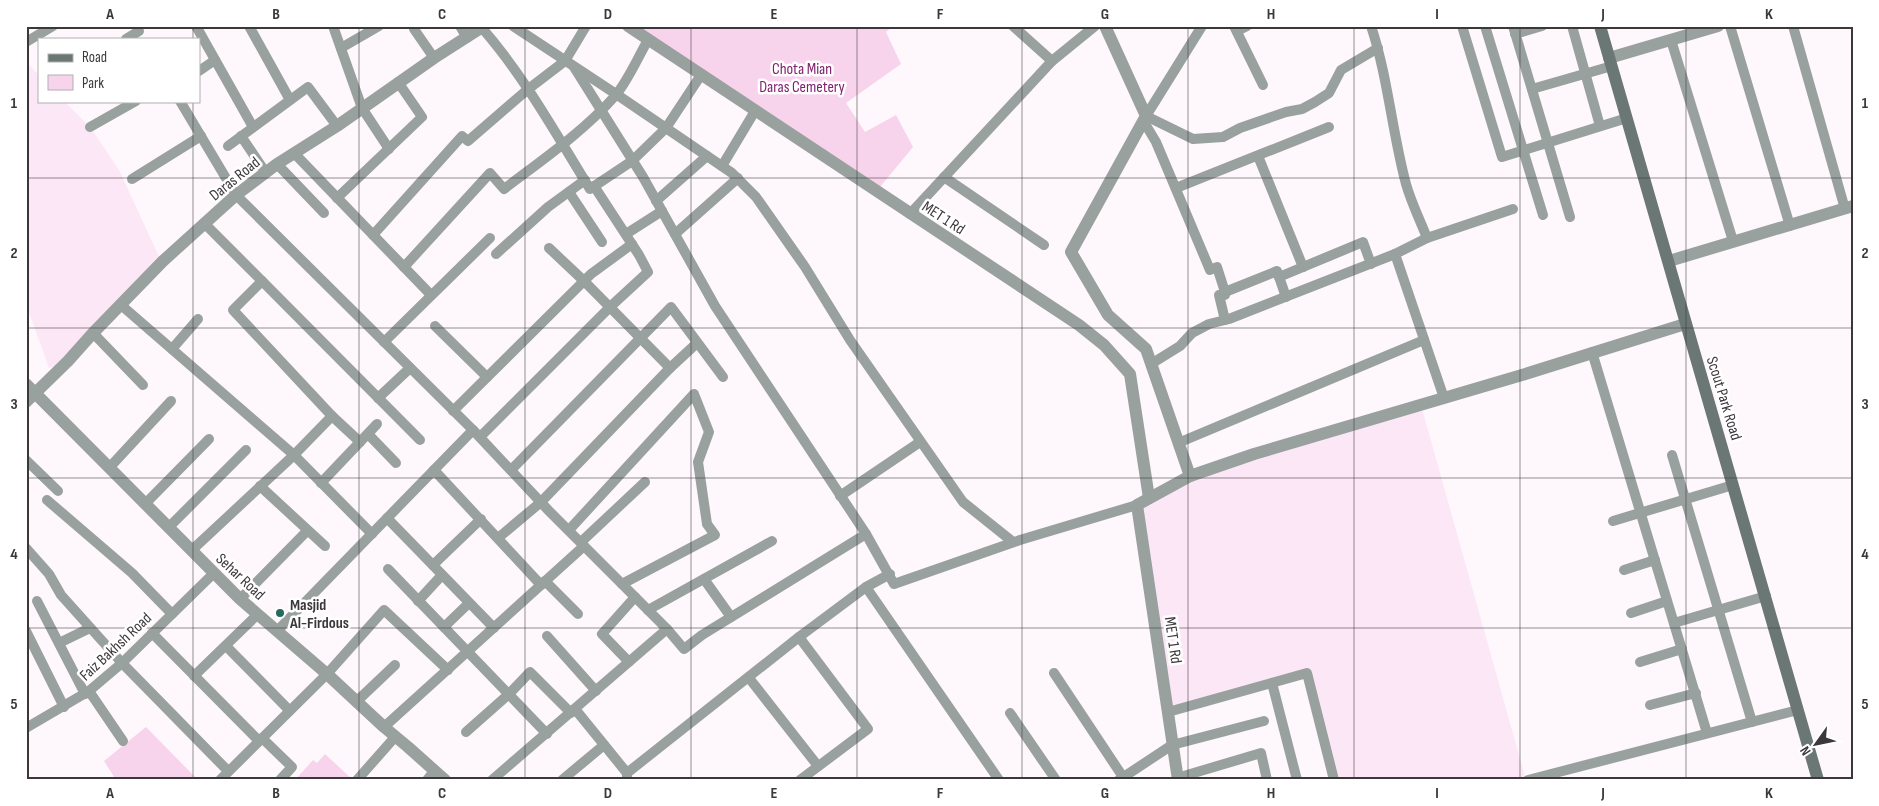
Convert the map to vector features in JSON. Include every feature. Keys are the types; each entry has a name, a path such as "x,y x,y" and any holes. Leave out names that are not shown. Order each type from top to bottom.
{"main road":[{"name":"Scout Park Road","path":"1600,26 1669,261 1685,324 1734,484 1818,780"}],"street":[{"path":"30,26 36,36"},
{"path":"26,42 54,26"},
{"path":"196,26 253,128"},
{"path":"249,26 290,100"},
{"path":"334,26 362,108 389,149"},
{"path":"341,48 379,26"},
{"path":"460,26 467,38"},
{"path":"513,26 738,178 756,197 805,267 850,340 963,502 1013,542"},
{"path":"373,235 462,136 468,141 527,90 565,61 586,26"},
{"name":"MET 1 Rd","path":"628,26 1079,325 1104,345 1130,374 1149,498"},
{"path":"1014,26 1052,61"},
{"path":"910,214 1052,61 1095,26"},
{"path":"1105,26 1210,270 1217,266 1225,292"},
{"path":"1190,476 1146,349 1108,315 1071,252 1145,119 1202,26"},
{"path":"1247,26 1236,28 1263,84"},
{"path":"1371,26 1378,48 1407,185 1427,238"},
{"path":"1462,26 1502,157 1627,118"},
{"path":"1485,26 1543,215"},
{"path":"1542,26 1514,30 1570,217"},
{"path":"1572,26 1600,126"},
{"path":"1532,89 1585,73 1671,40 1718,26"},
{"path":"1730,26 1790,226"},
{"path":"1669,261 1849,208 1793,26"},
{"path":"483,27 498,46 590,189 632,161 666,128 701,75"},
{"name":"Daras Road","path":"29,393 68,362 93,333 163,261 236,195 276,164 337,126 398,82 483,27"},
{"path":"414,28 434,58"},
{"path":"128,38 139,32"},
{"path":"404,267 490,174 504,189 562,145 601,110 616,94 648,40"},
{"path":"1671,40 1733,241"},
{"path":"1145,119 1193,140 1223,137 1248,125 1286,112 1302,109 1315,102 1329,93 1341,70 1378,48"},
{"path":"200,70 215,60"},
{"path":"574,67 662,211 715,306 866,534 894,584 1013,542 1138,505 1190,476 1254,454 1685,324"},
{"path":"337,198 422,117 398,82"},
{"path":"228,146 308,87 337,126"},
{"path":"90,127 134,102"},
{"path":"181,102 236,195 476,434 667,629 684,650 702,635 866,534"},
{"path":"722,166 755,111"},
{"path":"1176,188 1329,127"},
{"path":"132,180 201,136"},
{"path":"242,136 266,173"},
{"path":"294,153 431,295"},
{"path":"656,201 707,156"},
{"path":"1258,156 1303,267"},
{"path":"276,164 324,213"},
{"path":"944,177 1044,245"},
{"path":"675,234 738,178"},
{"path":"496,254 548,207 585,180"},
{"path":"278,630 434,470 476,434 648,272 626,234 594,186"},
{"path":"569,192 602,242"},
{"path":"1151,364 1180,346 1192,333 1210,324 1371,264 1427,238 1513,209"},
{"path":"626,234 662,211"},
{"path":"204,223 420,440"},
{"path":"384,342 490,238"},
{"path":"1279,277 1363,242 1371,264"},
{"path":"453,411 584,280 632,244"},
{"path":"549,248 584,280 670,368"},
{"path":"1396,254 1444,398"},
{"path":"1225,320 1219,295 1225,295 1225,292 1276,271 1286,297"},
{"path":"262,281 233,310 332,416 360,442"},
{"path":"121,305 294,455 372,534"},
{"path":"511,470 671,307 723,377"},
{"path":"172,349 198,319"},
{"path":"435,326 487,378"},
{"path":"93,333 143,385"},
{"path":"1178,443 1424,340"},
{"path":"498,538 541,502 670,368 698,343"},
{"path":"1592,352 1707,734"},
{"path":"378,398 410,368"},
{"name":"Sehar Road","path":"29,393 109,468 240,599 327,674 395,737 430,775 445,780"},
{"path":"568,530 694,394 709,432 698,462 707,524 715,535 622,584"},
{"path":"109,468 171,401"},
{"path":"192,550 294,455 332,416"},
{"path":"321,482 377,424"},
{"path":"368,434 396,463"},
{"path":"145,504 209,439"},
{"path":"840,496 920,442"},
{"path":"169,527 246,450"},
{"path":"1672,455 1752,722"},
{"path":"26,460 58,491"},
{"path":"434,470 498,538 543,583 578,614"},
{"path":"384,727 543,583 645,482"},
{"path":"1613,521 1734,484"},
{"path":"260,486 324,546"},
{"path":"47,500 132,573 172,614"},
{"name":"MET 1 Rd","path":"1138,505 1178,779"},
{"path":"387,518 494,628"},
{"path":"433,566 481,519"},
{"path":"240,599 307,532"},
{"path":"648,610 772,541"},
{"path":"26,548 49,574 61,595 90,628 228,771"},
{"path":"1624,570 1655,560"},
{"path":"388,569 547,734"},
{"name":"Faiz Bakhsh Road","path":"26,728 87,693 122,663 214,573"},
{"path":"466,732 509,694 530,672 573,711 604,745 627,776 799,638 866,587 890,574"},
{"path":"418,601 442,575"},
{"path":"704,579 731,617"},
{"path":"866,587 999,780"},
{"path":"1674,623 1766,596"},
{"path":"629,662 602,634 635,597"},
{"path":"37,601 87,693 123,741"},
{"path":"1631,613 1667,601"},
{"path":"444,628 469,603"},
{"path":"220,780 327,674 384,610 448,670"},
{"path":"194,676 258,614"},
{"path":"59,643 90,628"},
{"path":"492,780 667,629"},
{"path":"26,631 64,707"},
{"path":"152,633 260,740 292,767 280,780"},
{"path":"547,636 596,691"},
{"path":"799,638 868,729 800,780"},
{"path":"226,646 289,710"},
{"path":"1640,662 1682,648"},
{"path":"356,702 395,664"},
{"path":"1054,673 1126,777 1172,745 1264,720"},
{"path":"1168,712 1307,673 1334,780"},
{"path":"749,678 818,766"},
{"path":"1272,682 1297,780"},
{"path":"1650,705 1696,693"},
{"path":"1528,780 1798,710"},
{"path":"1010,713 1056,780"},
{"path":"357,780 395,737"},
{"path":"562,780 604,745"},
{"path":"1178,779 1261,753 1267,780"}],"shaded area":[{"path":"26,62 38,74 38,102 65,102 90,127 119,170 161,261 68,361 49,368 26,304"},
{"path":"1421,405 1526,780 1334,780 1307,673 1168,712 1137,505 1190,476"}],"green space":[{"name":"Chota Mian Daras Cemetery","path":"632,26 893,26 886,32 901,64 846,103 865,132 896,115 913,147 880,187"},
{"path":"146,727 198,780 116,780 104,761"},
{"path":"325,754 353,780 295,780 313,760 317,763"}],"place":[{"name":"Masjid Al-Firdous","path":"280,613"}]}
